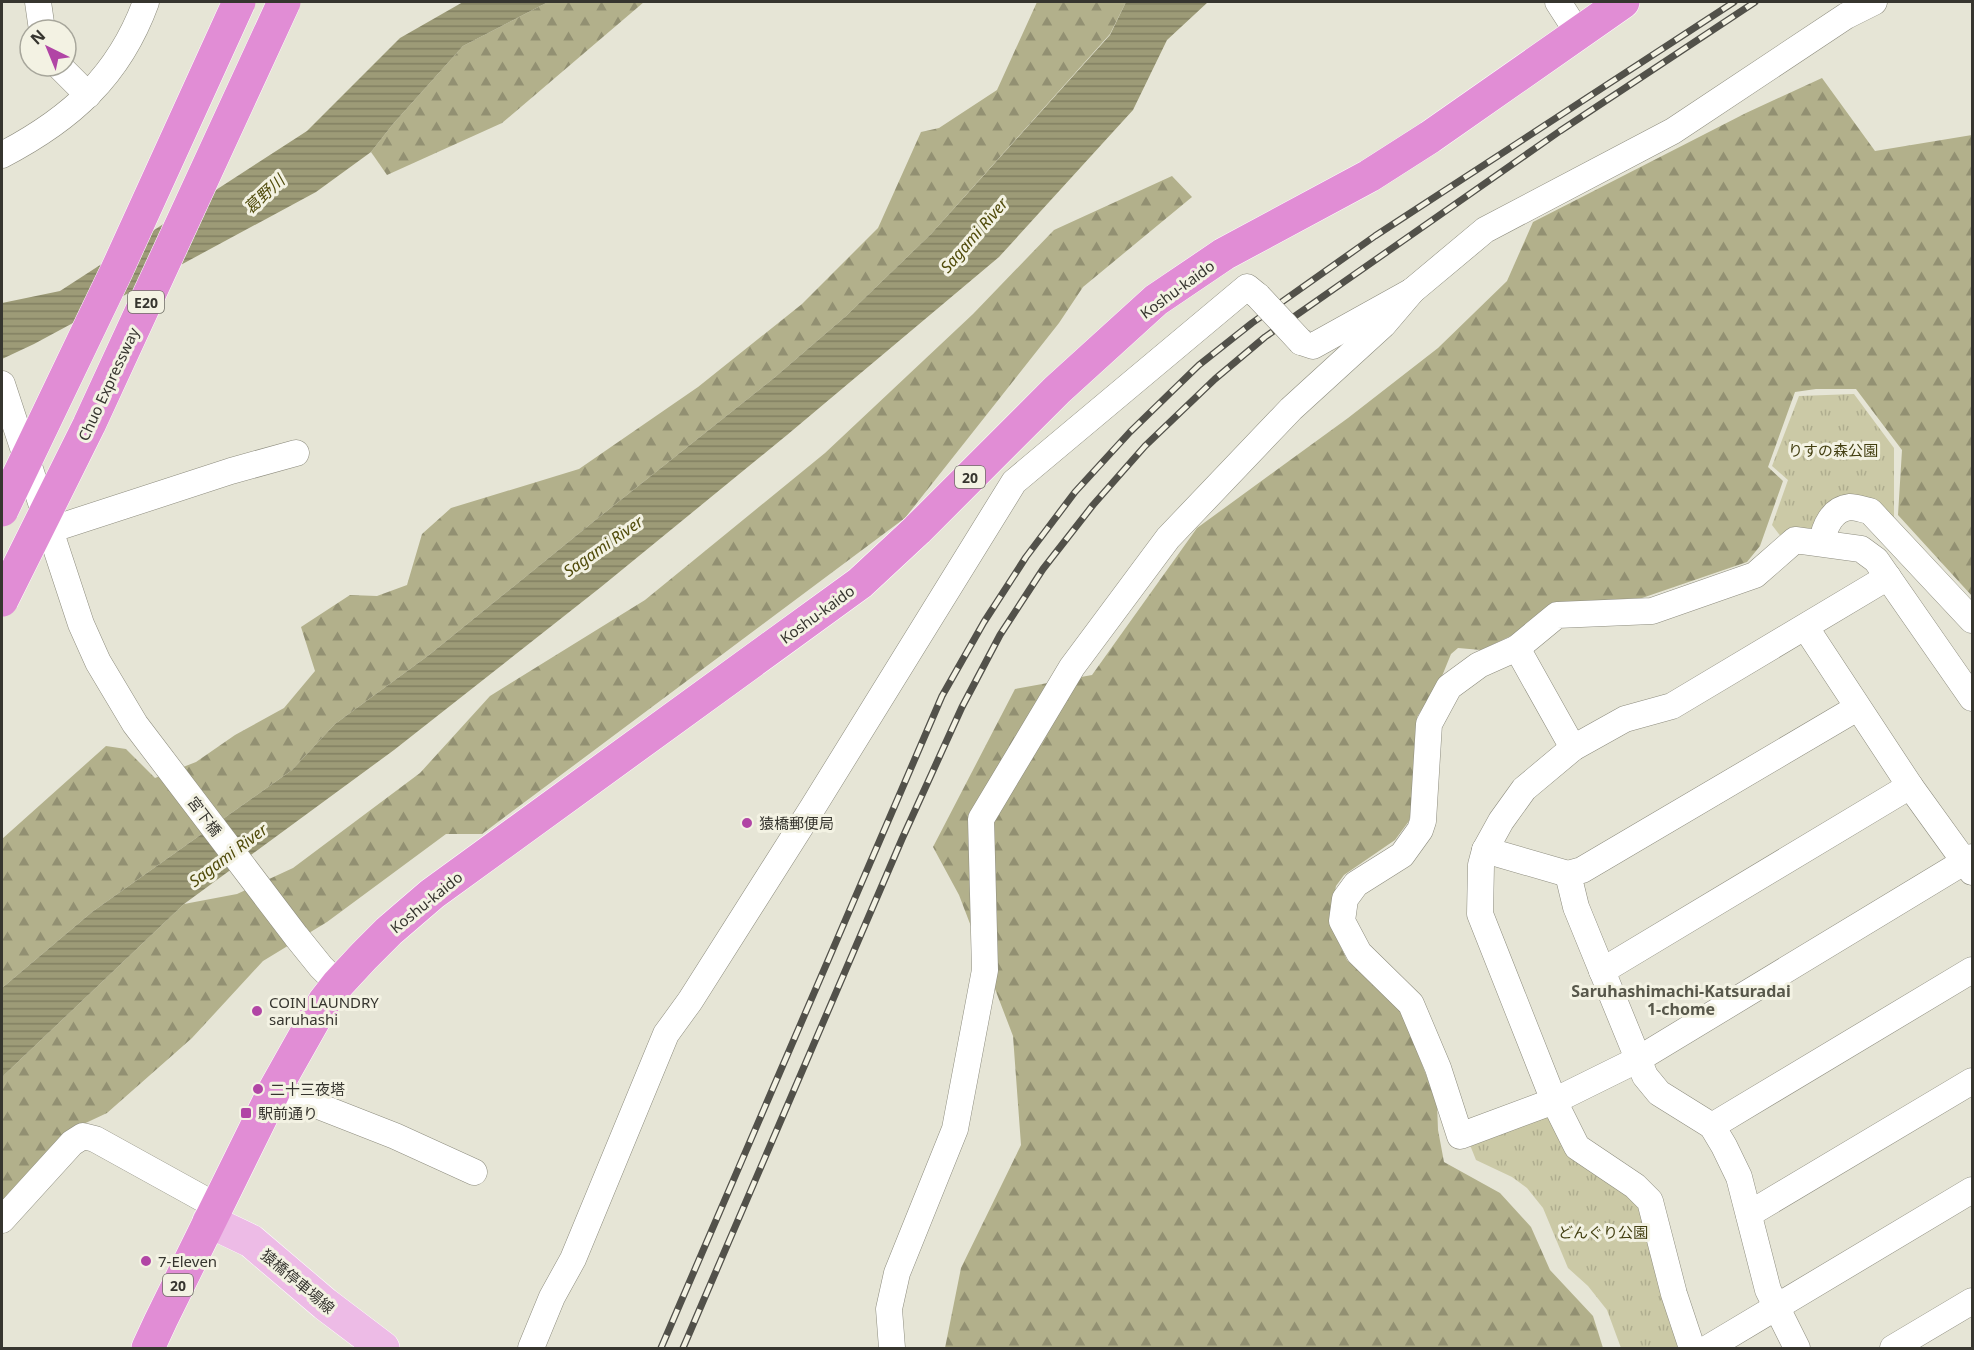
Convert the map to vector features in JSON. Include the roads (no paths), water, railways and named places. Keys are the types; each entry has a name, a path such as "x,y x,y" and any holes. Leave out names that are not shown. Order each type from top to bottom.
{"highway":[{"name":"E20","path":"2,510 111,282 239,2"},
{"name":"Chuo Expressway","path":"2,600 88,425 284,2"},
{"name":"Koshu-kaido","path":"148,1348 209,1212 315,1016 338,984 389,931 432,894 861,583 1057,390 1156,300 1224,255 1369,176 1463,115 1623,2"}],"main road":[{"name":"猿橋停車場線","path":"209,1212 251,1241 383,1348"}],"street":[{"path":"38,2 40,18"},
{"path":"2,154 47,129 88,95 118,60 139,21 146,2"},
{"path":"1558,2 1578,33"},
{"path":"892,1348 889,1309 897,1273 954,1129 985,970 981,819 1072,667 1168,538 1291,409 1383,325 1412,291 1485,230 1673,131 1846,16 1874,2"},
{"path":"71,78 88,95"},
{"path":"531,1348 552,1297 573,1259 666,1035 813,807 1014,482 1246,287 1258,296 1301,342 1313,346 1412,291"},
{"name":"宮下橋","path":"2,384 34,487 81,624 98,662 135,724 296,936 338,984"},
{"path":"50,530 231,471 296,453"},
{"path":"988,459 1014,482"},
{"path":"2,482 34,487"},
{"path":"1822,543 1824,529 1834,514 1850,507 1870,511 1972,620"},
{"path":"1806,628 1910,786 1970,864 1638,1060 1554,1101 1460,1136 1438,1068 1411,1004 1359,953 1342,921 1345,899 1356,884 1402,855 1420,830 1424,821 1429,724 1449,687 1479,665 1517,648 1557,615 1652,611 1755,575 1795,540 1861,549 1876,560 1972,698"},
{"path":"1692,1348 1674,1294 1650,1201 1635,1186 1577,1147 1554,1101 1479,914 1481,865 1485,850 1501,821 1524,789 1574,748 1625,719 1672,706 1888,578"},
{"path":"1517,648 1574,748"},
{"path":"1485,850 1568,874 1582,870 1857,708"},
{"path":"1602,971 1910,786"},
{"path":"1568,874 1576,907 1645,1076 1659,1093 1712,1126 1739,1177 1768,1290 1797,1348"},
{"path":"1712,1126 1972,970"},
{"path":"1749,1214 1972,1081"},
{"path":"275,1089 395,1136 474,1172"},
{"path":"2,1220 72,1143 83,1136 95,1139 209,1212"},
{"path":"1708,1348 1972,1190"},
{"path":"1893,1348 1972,1301"}],"water":[{"name":"葛野川","path":"463,2 548,2 463,46 371,152 316,192 2,359 2,303 60,291 307,131 400,38"},
{"name":"Sagami River","path":"1126,2 1208,2 1167,40 1133,110 999,257 601,587 394,750 184,904 2,1077 2,988 92,912 292,770 335,724 429,655 774,378 846,316 931,234 1110,35"}],"railway":[{"path":"661,1348 942,696 984,622 1026,557 1075,492 1130,432 1199,365 1252,323 1375,236 1734,2"},
{"path":"683,1348 902,839 962,707 1000,635 1043,569 1093,505 1145,446 1215,379 1265,337 1560,131 1755,2"}],"place":[{"name":"猿橋郵便局","path":"747,823"},
{"name":"COIN LAUNDRY saruhashi","path":"257,1011"},
{"name":"二十三夜塔","path":"258,1089"},
{"name":"駅前通り","path":"246,1113"},
{"name":"7-Eleven","path":"146,1261"}],"district":[{"name":"Saruhashimachi-Katsuradai 1-chome","path":"1681,1000"}],"park label":[{"name":"りすの森公園","path":"1833,450"},
{"name":"どんぐり公園","path":"1603,1232"}]}
